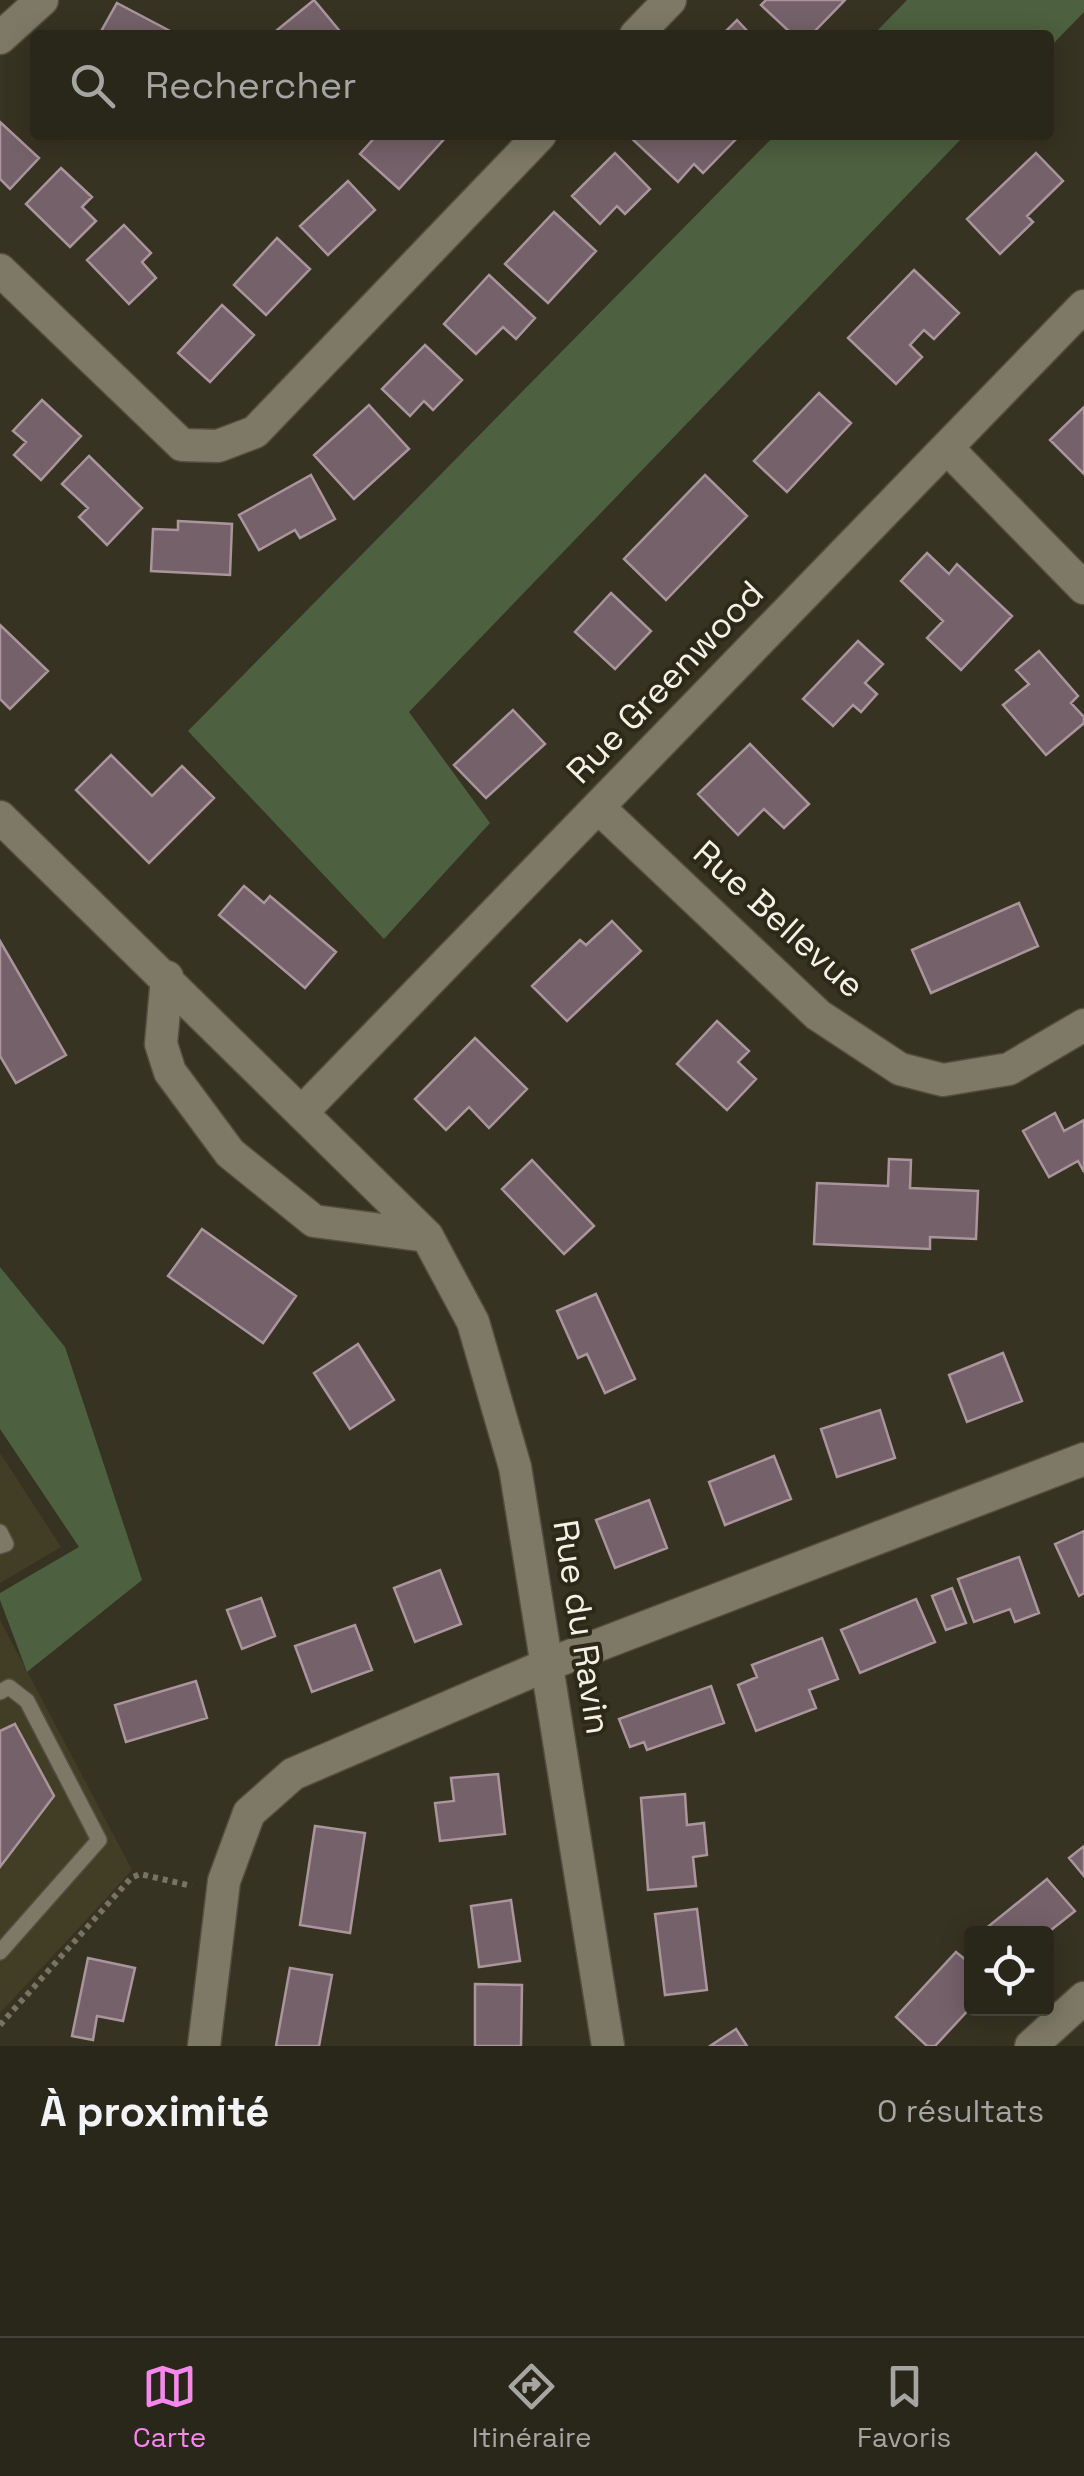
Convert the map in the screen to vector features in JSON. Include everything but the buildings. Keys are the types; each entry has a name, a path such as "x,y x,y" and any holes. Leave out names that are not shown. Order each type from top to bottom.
{"street":[{"path":"0,38 42,0"},
{"path":"641,30 670,0"},
{"path":"0,270 182,445 218,446 255,432 535,140"},
{"name":"Rue Greenwood","path":"302,1112 1084,306"},
{"path":"948,448 1084,588"},
{"name":"Rue Bellevue","path":"598,807 818,1015 900,1069 944,1080 1010,1069 1084,1026"},
{"name":"Rue du Ravin","path":"0,817 428,1236 473,1322 515,1467 608,2046"},
{"path":"166,978 161,1044 170,1072 230,1153 314,1220 428,1236"},
{"path":"204,2046 215,1892 250,1813 292,1774 548,1664 1084,1459"},
{"path":"1031,2046 1084,1998"}],"lane":[{"path":"0,1532 6,1544 0,1546"},
{"path":"0,1692 9,1688 27,1700 99,1840 0,1952"}],"path":[{"path":"0,2024 131,1878 147,1876 215,1892"}],"shaded area":[{"path":"0,1453 61,1547 0,1583"},
{"path":"0,1620 132,1870 0,2013"}],"green space":[{"path":"907,0 1084,0 1084,12 1054,43 1054,30 878,30"},
{"path":"770,140 960,140 409,712 490,823 384,939 188,731"},
{"path":"0,1267 65,1347 142,1580 27,1672 0,1593 79,1547 0,1429"}]}
